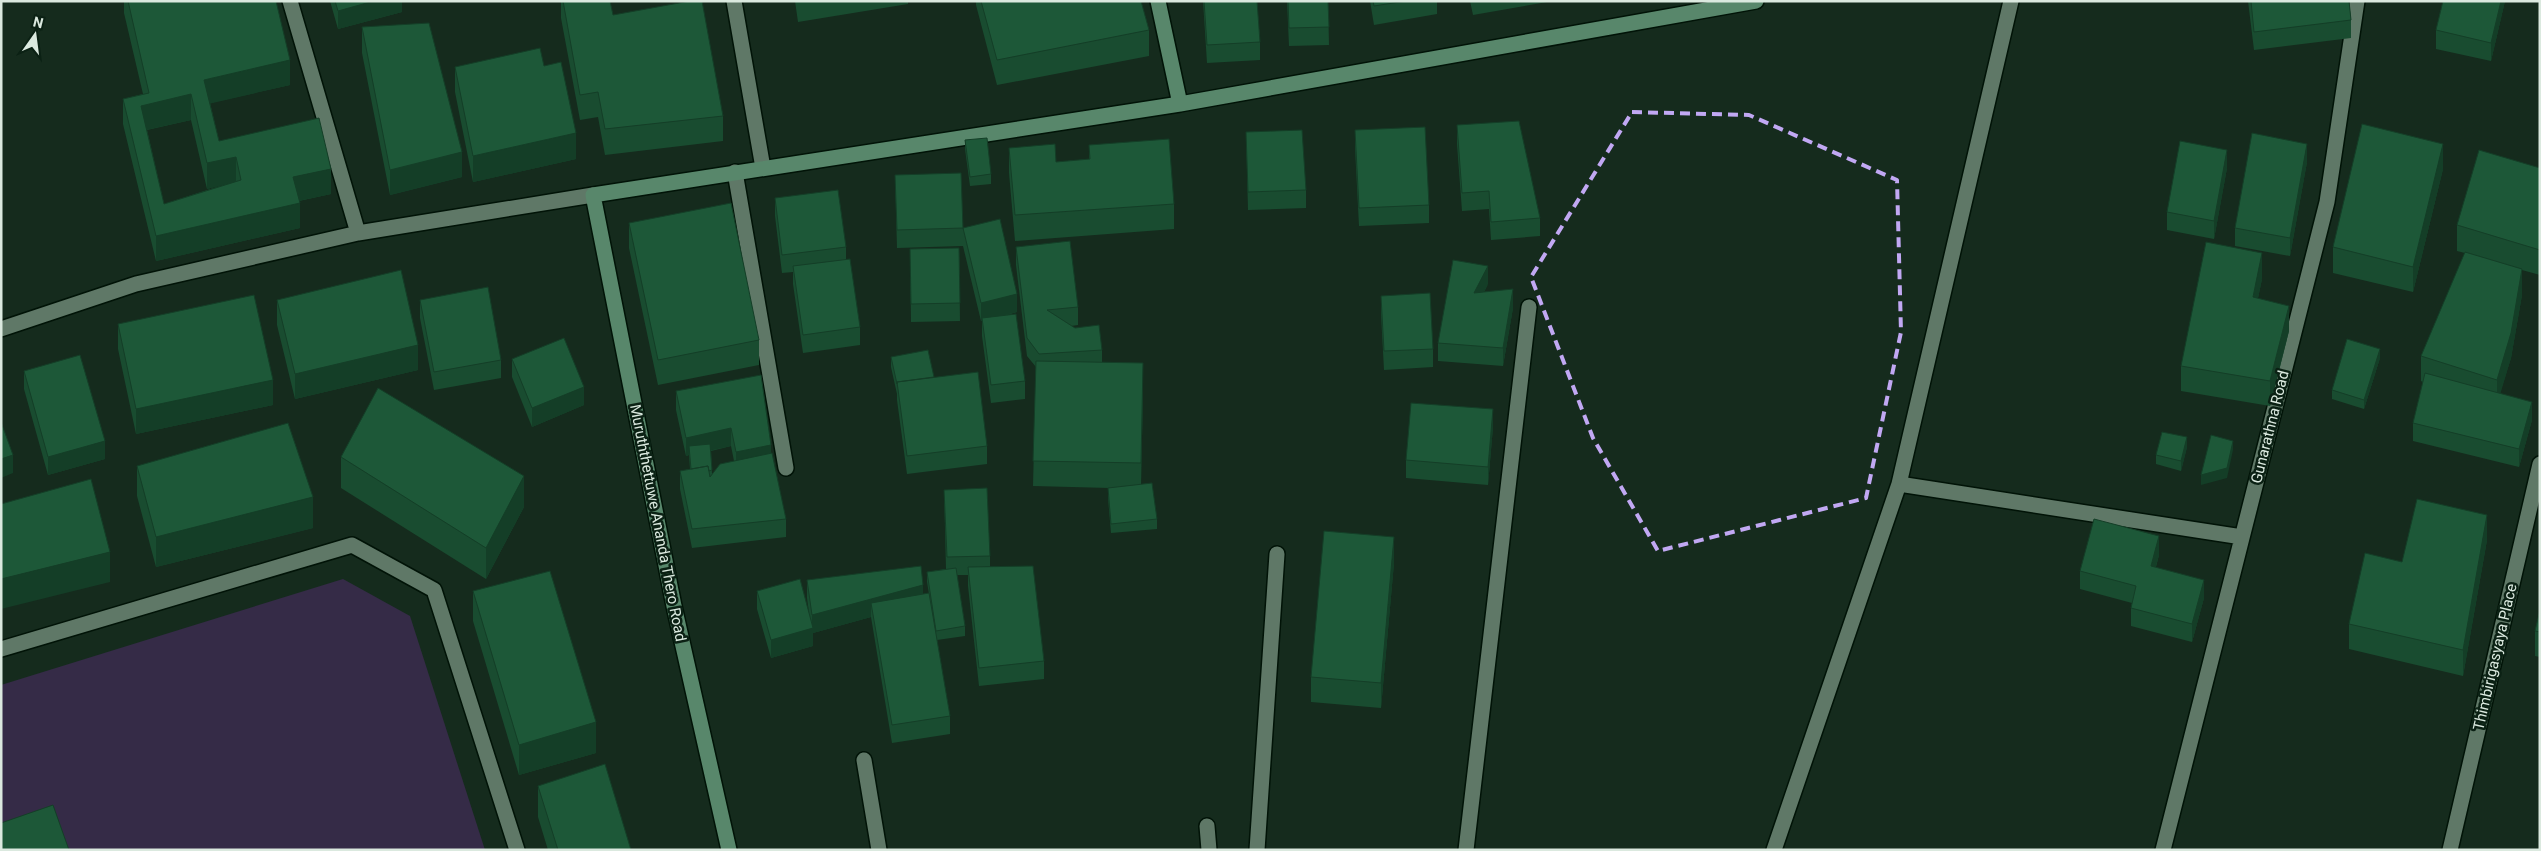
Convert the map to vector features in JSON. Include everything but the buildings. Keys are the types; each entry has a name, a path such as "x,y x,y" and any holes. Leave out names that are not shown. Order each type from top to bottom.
{"street":[{"path":"290,1 358,233"},
{"path":"734,1 763,168"},
{"path":"1158,1 1180,104"},
{"path":"1,329 136,284 358,233 735,172 1180,104 1756,1"},
{"path":"1774,850 1899,484 2011,1"},
{"name":"Gunarathna Road","path":"2163,850 2327,202 2357,1"},
{"path":"735,172 786,468"},
{"name":"Muruththettuwe Ananda Thero Road","path":"592,195 674,606 730,850"},
{"path":"1466,850 1529,307"},
{"name":"Thimbirigasyaya Place","path":"2450,850 2540,464"},
{"path":"1899,484 2242,537"},
{"path":"1,648 352,545 434,590 518,850"},
{"path":"1257,850 1277,554"},
{"path":"864,760 879,850"},
{"path":"1207,826 1208,850"}],"highlighted area":[{"path":"1632,112 1749,115 1897,180 1901,332 1866,498 1658,551 1593,438 1531,277"}],"shaded area":[{"path":"343,579 410,616 485,850 1,850 1,685"}]}
